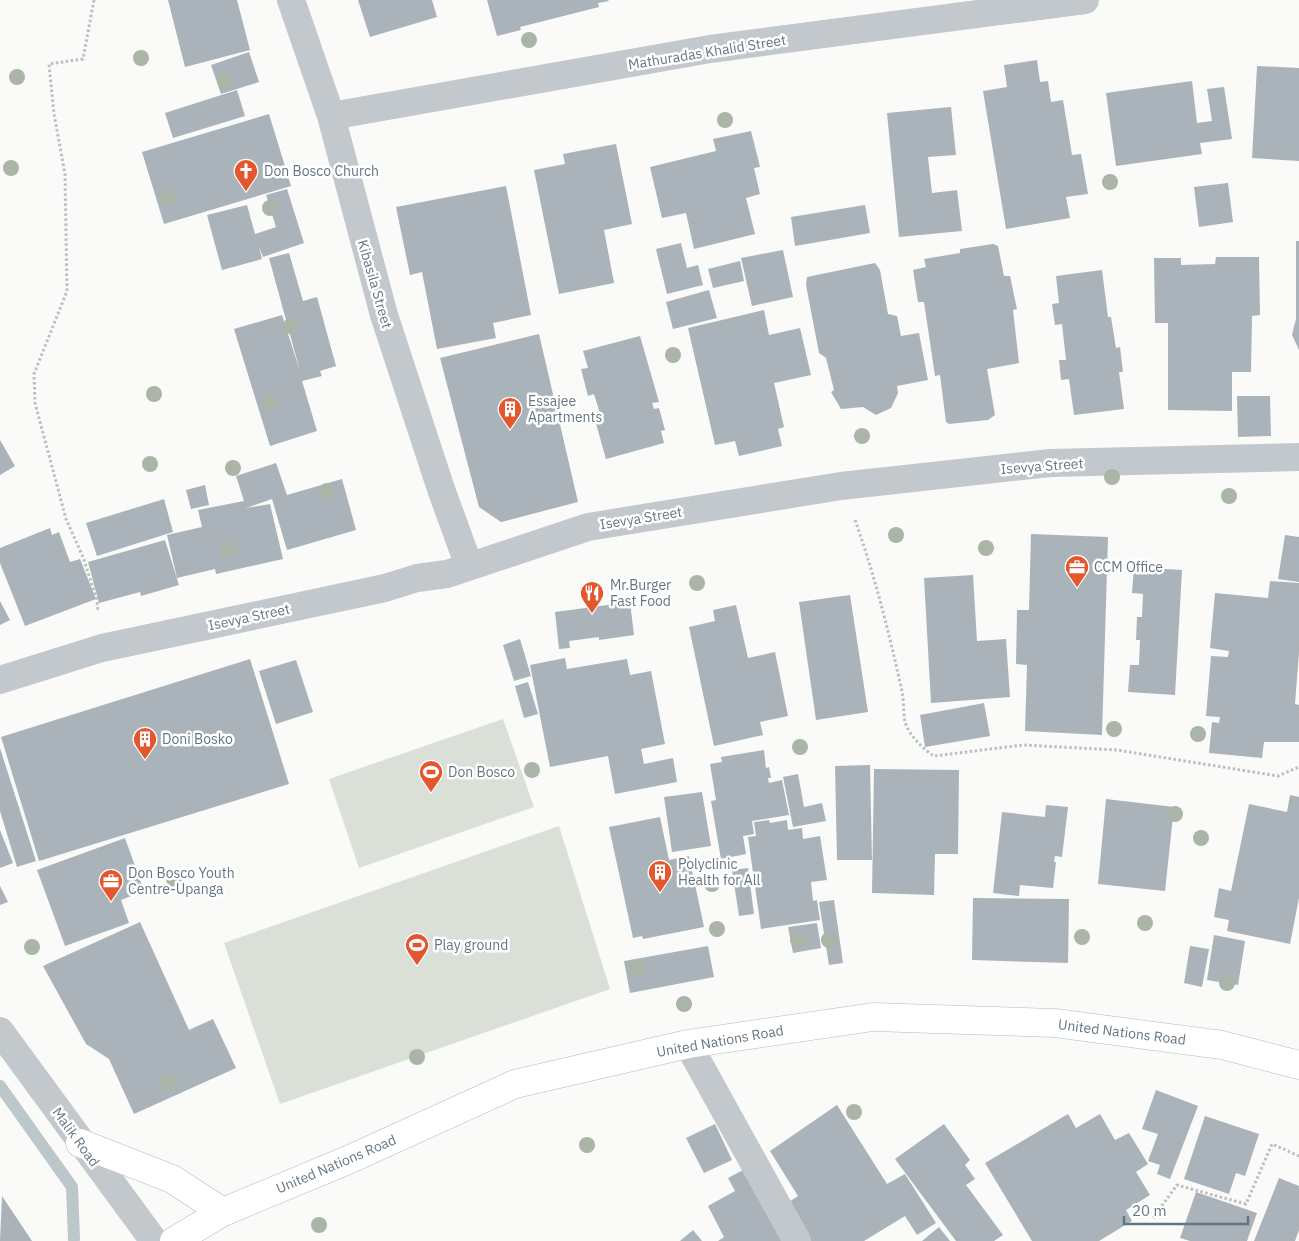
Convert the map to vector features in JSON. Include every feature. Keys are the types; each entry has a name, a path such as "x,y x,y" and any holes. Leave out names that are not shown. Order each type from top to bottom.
{"street":[{"name":"Kibasila Street","path":"291,0 331,116 384,315 441,489 469,566"},
{"name":"Mathuradas Khalid Street","path":"331,116 710,49 1085,0"},
{"name":"Isevya Street","path":"0,680 102,648 385,588 417,578 447,574 588,527 841,486 1050,463 1299,457"},
{"name":"United Nations Road","path":"174,1241 223,1212 348,1160 515,1084 688,1044 873,1017 1055,1023 1222,1045 1299,1065"},
{"name":"Malik Road","path":"0,1031 80,1143 154,1241"},
{"path":"688,1044 797,1241"},
{"path":"80,1143 172,1179 223,1212"}],"path":[{"path":"94,0 83,59 49,64 54,114 65,174 67,291 34,374 35,403 66,519 83,557 97,600 102,648"},
{"path":"841,486 874,574 904,698 905,723 922,748 934,756 1023,745 1117,750 1278,776 1299,767"},
{"path":"1153,1218 1177,1185 1246,1204 1272,1144 1299,1156"}],"shaded area":[{"name":"Don Bosco","path":"503,719 534,807 359,868 329,779"},
{"name":"Play ground","path":"559,826 610,989 280,1104 224,943"}],"building":[{"path":"168,0 237,0 250,50 185,67"},
{"path":"358,0 432,0 437,17 370,37"},
{"path":"487,0 609,1 598,3 599,7 520,27 521,30 497,36"},
{"path":"249,52 259,82 221,94 211,65"},
{"path":"1037,60 1040,82 1048,81 1051,102 1063,100 1072,155 1081,154 1088,194 1066,197 1070,218 1006,229 983,91 1007,87 1004,65"},
{"path":"1257,66 1299,68 1299,161 1252,158"},
{"path":"1192,81 1197,123 1212,121 1207,89 1224,87 1232,139 1200,143 1202,154 1116,166 1106,93"},
{"path":"237,90 245,116 173,138 165,113"},
{"path":"951,107 956,155 928,157 932,193 957,190 962,231 899,237 887,113"},
{"path":"269,114 291,186 164,224 142,152"},
{"path":"751,131 760,167 754,168 760,194 746,198 755,234 694,249 686,213 662,218 650,167 716,151 713,139"},
{"path":"616,144 632,224 604,230 614,283 559,294 534,170 565,164 563,154"},
{"path":"1228,183 1233,222 1199,227 1194,187"},
{"path":"506,186 531,315 493,323 496,338 437,349 422,272 410,275 396,207"},
{"path":"287,189 304,243 263,257 259,247 262,259 222,270 207,215 247,205 255,234 276,227 266,195"},
{"path":"865,205 870,233 795,246 791,217"},
{"path":"1296,241 1299,241 1299,350 1292,335 1296,319"},
{"path":"681,243 687,268 698,265 703,285 667,294 656,249"},
{"path":"993,244 998,246 1004,276 1010,276 1017,309 1013,310 1019,363 987,369 995,415 988,420 949,424 946,422 940,375 935,376 924,302 918,302 913,270 926,267 924,259 960,253 960,249"},
{"path":"783,250 793,297 752,306 741,258"},
{"path":"289,253 303,301 317,297 336,366 320,371 322,376 302,381 317,431 270,446 234,329 282,315 300,371 269,258"},
{"path":"1216,257 1259,257 1260,315 1252,316 1251,372 1232,372 1232,411 1168,410 1168,323 1155,323 1154,258 1181,258 1181,265 1215,264"},
{"path":"740,261 744,281 713,288 708,269"},
{"path":"875,263 880,270 888,314 897,316 901,336 919,333 928,380 897,386 898,393 891,408 876,415 863,407 841,409 831,392 834,390 826,358 819,353 806,285 807,277"},
{"path":"1102,270 1108,317 1111,317 1116,348 1120,347 1123,372 1119,372 1124,409 1074,415 1069,379 1061,380 1059,360 1066,360 1062,324 1055,325 1052,304 1059,303 1056,276"},
{"path":"709,290 717,318 673,329 666,302"},
{"path":"764,310 769,335 800,328 811,375 774,383 784,427 778,429 782,446 739,456 735,441 715,445 688,328"},
{"name":"Essajee Apartments","path":"539,334 578,502 501,522 479,507 440,358"},
{"path":"640,336 659,402 652,403 654,409 659,408 665,430 661,431 664,443 606,459 595,420 601,417 594,394 588,396 581,369 588,368 583,351"},
{"path":"1237,396 1270,396 1271,436 1238,437"},
{"path":"0,440 15,466 0,475"},
{"path":"276,463 287,495 342,479 356,530 287,550 272,499 246,508 270,504 283,559 216,574 215,569 177,578 167,535 202,527 198,510 244,501 236,476"},
{"path":"205,485 209,505 191,509 186,490"},
{"path":"164,499 173,532 97,556 86,523"},
{"path":"50,528 52,535 59,532 70,562 80,559 96,599 25,626 0,563 0,548"},
{"path":"1031,534 1108,537 1102,735 1025,731 1027,665 1016,664 1017,610 1029,610"},
{"path":"1285,535 1299,537 1299,582 1278,579"},
{"path":"165,540 179,585 141,596 140,592 99,603 88,562"},
{"path":"1134,567 1182,570 1175,695 1128,692 1130,665 1139,665 1140,640 1136,640 1137,617 1142,617 1143,594 1132,593"},
{"path":"973,575 977,641 1006,639 1010,697 931,703 924,578"},
{"path":"1270,581 1299,583 1299,652 1295,704 1299,705 1299,742 1264,742 1262,758 1209,753 1212,722 1219,723 1220,717 1206,716 1211,656 1228,657 1229,651 1210,648 1215,593 1268,598"},
{"path":"850,595 868,712 816,720 799,602"},
{"path":"0,601 10,620 0,625"},
{"path":"630,602 634,635 599,640 599,637 569,641 570,648 559,649 555,612"},
{"path":"736,605 748,658 775,652 788,716 760,722 763,735 714,746 689,627 715,621 713,610"},
{"path":"520,639 531,676 514,681 503,645"},
{"path":"565,658 567,669 627,659 630,675 651,671 665,744 641,749 644,764 673,758 677,782 615,794 608,756 550,767 530,665"},
{"name":"Doni Bosko","path":"250,659 289,784 39,861 1,737"},
{"path":"296,660 313,712 276,724 259,671"},
{"path":"528,682 538,714 524,718 515,686"},
{"path":"984,703 990,736 925,747 920,715"},
{"path":"0,748 36,861 17,867 0,811"},
{"path":"764,750 766,768 769,767 771,778 768,778 769,783 782,780 789,815 752,821 754,834 743,836 746,854 721,859 711,801 716,800 710,764 722,762 721,757"},
{"path":"870,765 872,860 837,860 835,766"},
{"path":"874,769 959,770 958,854 935,854 934,895 872,893"},
{"path":"798,774 804,807 822,803 826,821 793,827 783,777"},
{"path":"702,792 711,846 672,852 664,797"},
{"path":"1290,795 1299,797 1299,898 1290,944 1227,931 1229,920 1214,917 1219,888 1231,891 1249,804 1287,812"},
{"path":"1106,799 1174,807 1165,891 1098,884"},
{"path":"1046,805 1068,807 1062,857 1055,856 1053,888 1020,885 1019,896 993,893 1002,812 1045,817"},
{"name":"Polyclinic Health for All","path":"660,817 669,860 689,856 704,927 643,939 642,936 633,938 609,827"},
{"path":"769,820 770,823 787,820 788,830 802,828 803,839 820,836 827,880 811,882 813,901 817,900 820,920 761,929 748,837 756,836 754,822"},
{"path":"0,830 13,863 0,868"},
{"path":"125,838 144,891 121,900 129,923 65,946 37,870"},
{"path":"748,868 754,914 739,916 732,870"},
{"path":"0,886 8,902 0,905"},
{"path":"973,898 1069,899 1068,963 972,960"},
{"path":"834,900 843,963 829,965 819,902"},
{"path":"140,922 189,1030 213,1019 236,1068 134,1114 109,1059 86,1044 43,966"},
{"path":"817,923 821,948 793,953 788,927"},
{"path":"1214,935 1245,941 1238,985 1207,980"},
{"path":"708,946 714,977 630,993 624,961"},
{"path":"1190,946 1209,949 1202,987 1184,983"},
{"path":"1156,1090 1198,1106 1170,1179 1157,1174 1160,1165 1148,1161 1158,1134 1142,1129"},
{"path":"837,1105 887,1184 905,1174 936,1223 917,1235 905,1216 864,1241 805,1241 783,1206 798,1196 770,1151"},
{"path":"1068,1114 1076,1128 1100,1114 1115,1140 1129,1133 1148,1164 1136,1172 1150,1195 1126,1210 1132,1221 1099,1241 1032,1241 985,1163"},
{"path":"1205,1116 1259,1134 1245,1176 1236,1173 1229,1194 1184,1179"},
{"path":"715,1124 732,1160 704,1173 686,1138"},
{"path":"944,1124 970,1160 965,1165 975,1179 966,1185 1003,1235 994,1241 956,1241 895,1159"},
{"path":"745,1169 783,1241 718,1241 724,1237 708,1206 735,1191 728,1178"},
{"path":"1279,1178 1299,1186 1299,1230 1295,1241 1254,1241"},
{"path":"1196,1192 1257,1213 1247,1241 1190,1241 1180,1238"},
{"path":"2,1196 32,1241 0,1241"},
{"path":"939,1227 950,1241 922,1241"},
{"path":"693,1230 702,1241 680,1241"}],"waterway":[{"path":"0,1086 72,1187 74,1239"}],"place":[{"name":"Don Bosco Church","path":"246,192"},
{"name":"Essajee Apartments","path":"510,430"},
{"name":"CCM Office","path":"1077,588"},
{"name":"Mr.Burger Fast Food","path":"592,614"},
{"name":"Doni Bosko","path":"145,760"},
{"name":"Don Bosco","path":"431,793"},
{"name":"Polyclinic Health for All","path":"660,893"},
{"name":"Don Bosco Youth Centre-Upanga","path":"111,902"},
{"name":"Play ground","path":"417,966"}]}
